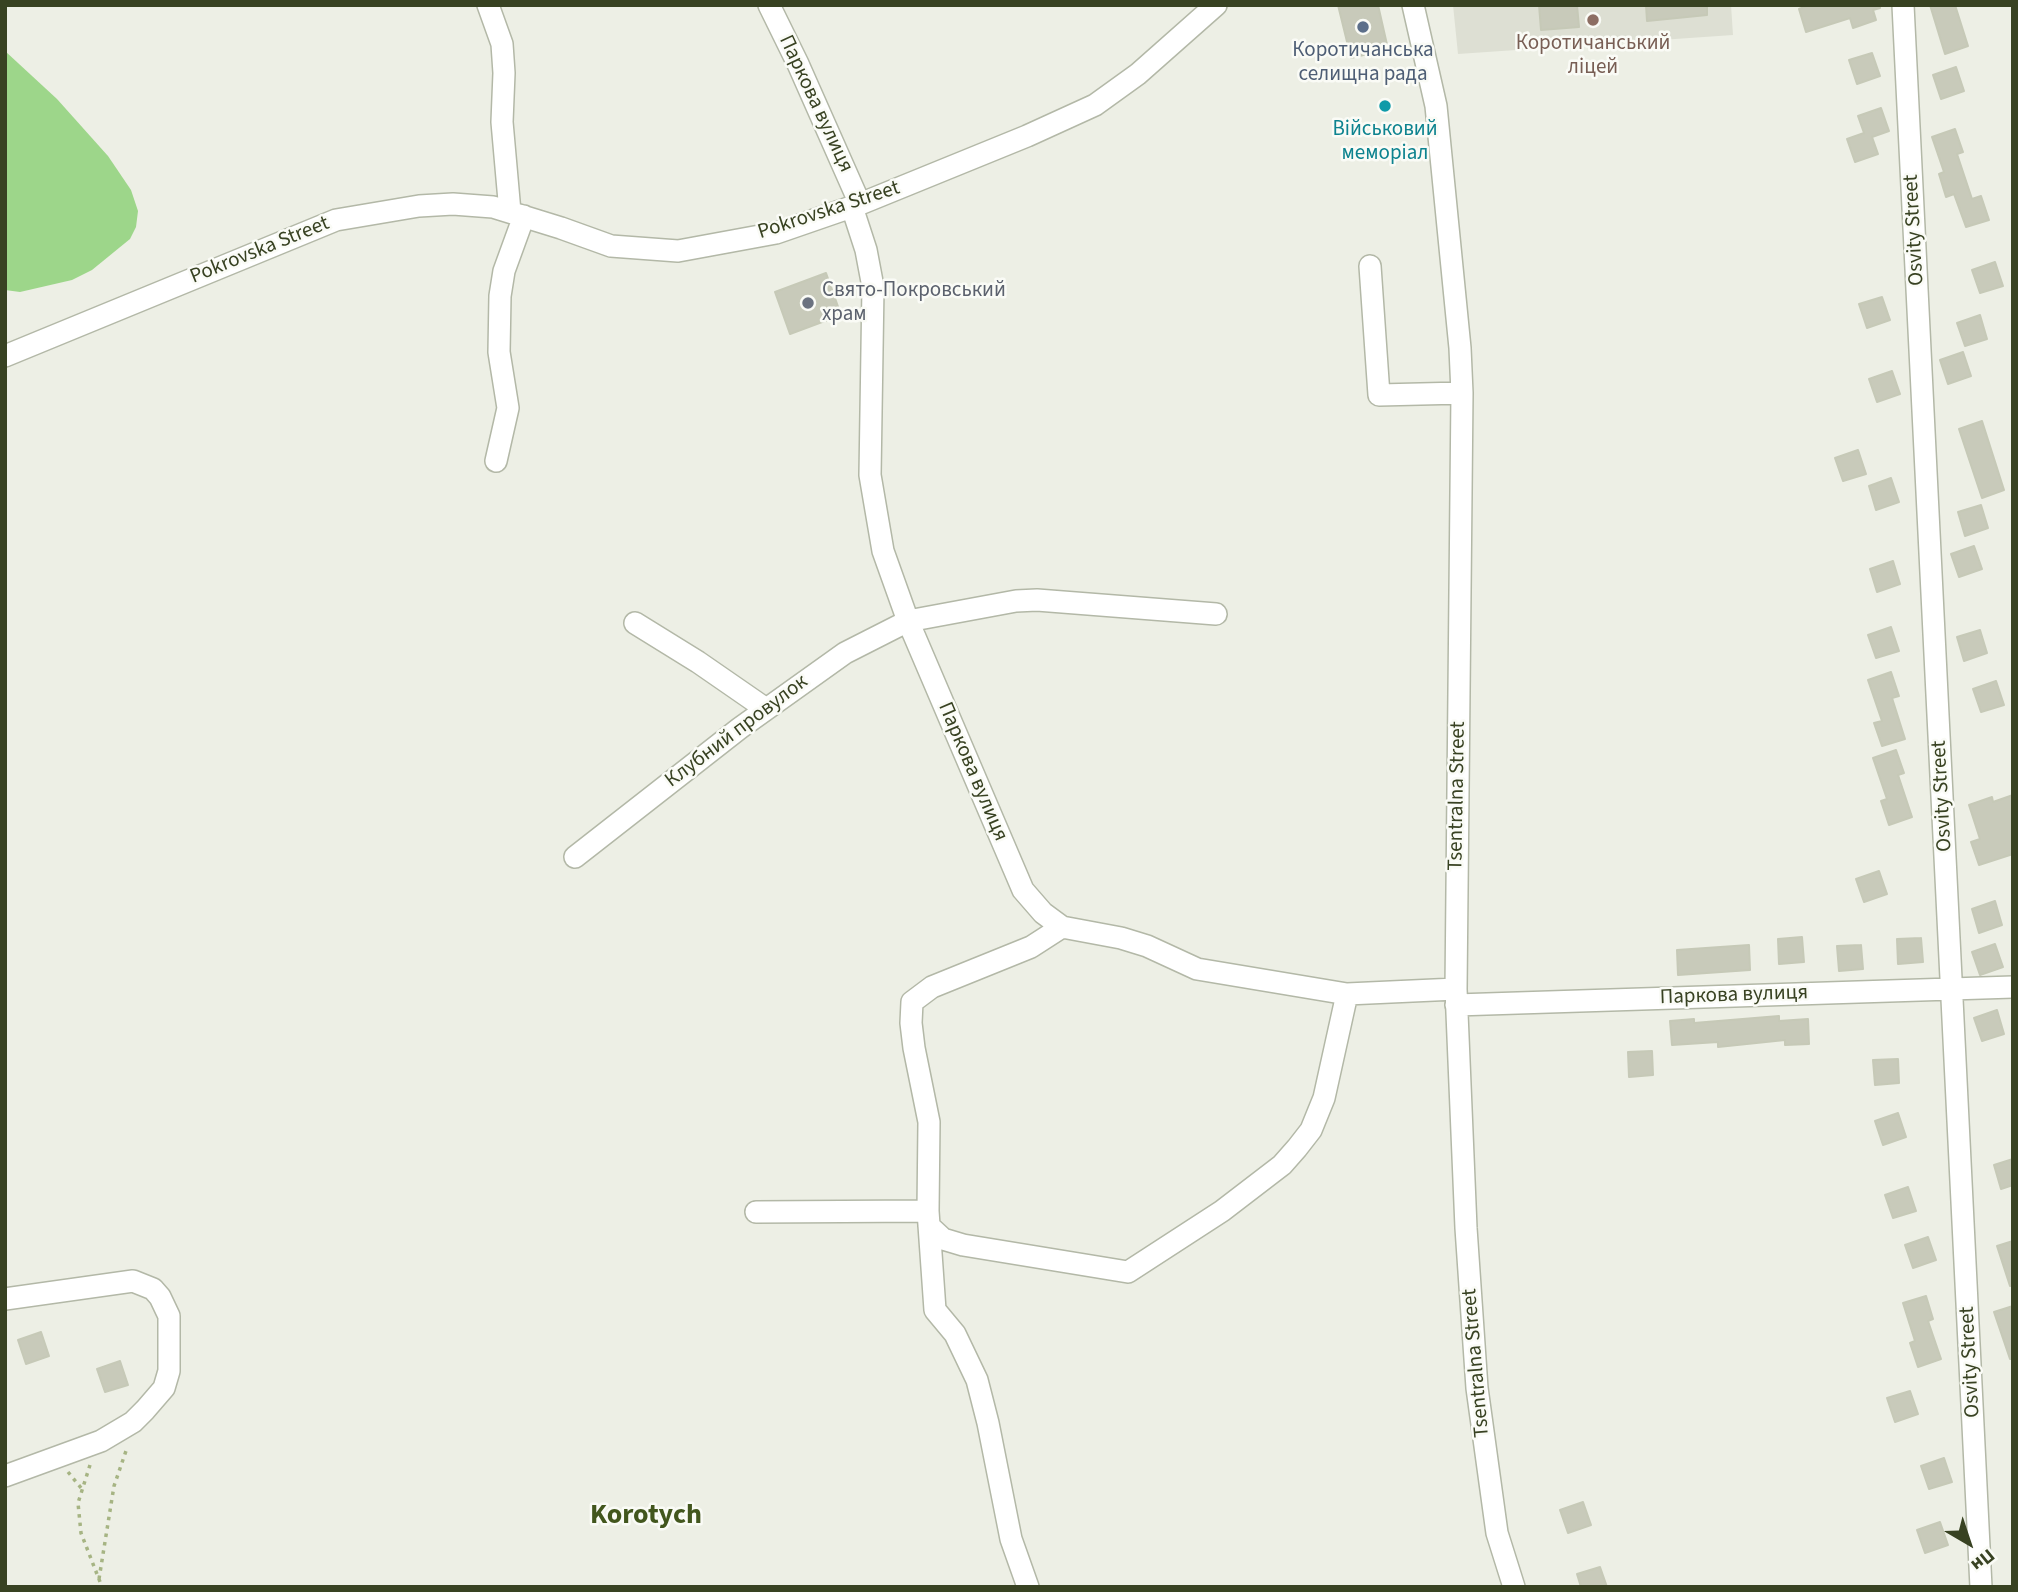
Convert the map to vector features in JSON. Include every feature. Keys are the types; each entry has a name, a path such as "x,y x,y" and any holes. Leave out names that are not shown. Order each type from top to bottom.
{"street":[{"path":"488,5 503,54 505,73 502,122 517,214 500,296 499,352 508,408 496,461"},
{"name":"Паркова вулиця","path":"768,5 798,64 856,205 866,250 873,287 870,475 883,551 908,621 1023,890 1043,913 1062,928 1121,938 1147,946 1197,969 1347,994 1456,997 2013,987"},
{"name":"Pokrovska Street","path":"5,356 336,220 419,206 453,204 493,207 611,246 678,251 776,233 856,205 1027,136 1095,105 1138,74 1216,5"},
{"name":"Tsentralna Street","path":"1413,5 1436,106 1460,348 1462,393 1456,997 1466,1228 1477,1388 1497,1533 1514,1587"},
{"name":"Osvity Street","path":"1903,5 1981,1587"},
{"path":"1370,267 1379,395 1462,393"},
{"name":"Клубний провулок","path":"575,857 766,709 845,653 908,621 1016,601 1037,600 1216,614"},
{"path":"635,623 766,709"},
{"path":"1028,1587 1011,1539 977,1380 955,1334 935,1310 929,1219 929,1122 914,1048 912,1002 932,987 1031,947 1062,928"},
{"path":"929,1219 943,1239 963,1245 1128,1272 1222,1211 1282,1165 1297,1148 1311,1130 1324,1098 1347,994"},
{"path":"756,1212 929,1219"},
{"path":"5,1300 134,1280 153,1289 166,1306 169,1316 169,1371 164,1388 145,1410 132,1422 100,1441 5,1476"}],"path":[{"path":"100,1441 78,1503 81,1533 102,1587"},
{"path":"99,1579 114,1486 130,1442"}],"shaded area":[{"name":"Коротичанський ліцей","path":"1453,5 1731,5 1733,35 1458,54"},
{"path":"5,51 57,99 108,156 131,190 138,211 136,227 130,239 92,270 72,280 20,292 5,290"}],"building":[{"name":"Коротичанська селищна рада","path":"1338,5 1378,5 1388,49 1351,58"},
{"path":"1539,5 1577,5 1579,27 1541,30"},
{"path":"1646,5 1707,5 1707,15 1647,21"},
{"path":"1809,5 1880,5 1880,8 1873,10 1876,20 1853,28 1850,18 1806,32 1799,9"},
{"path":"1930,5 1955,5 1968,46 1945,54"},
{"path":"1872,53 1880,76 1857,84 1849,60"},
{"path":"1956,67 1964,91 1941,99 1933,75"},
{"path":"1881,108 1889,131 1872,137 1878,154 1855,162 1847,139 1864,133 1858,116"},
{"path":"1955,129 1963,152 1957,154 1972,199 1981,196 1989,220 1966,227 1954,194 1946,197 1939,174 1944,172 1932,137"},
{"path":"1995,262 2003,286 1980,293 1972,270"},
{"name":"Свято-Покровський храм","path":"826,273 841,315 790,334 775,292"},
{"path":"1882,297 1890,320 1867,328 1859,304"},
{"path":"1980,315 1987,339 1965,346 1957,323"},
{"path":"1963,352 1971,376 1948,384 1940,360"},
{"path":"1892,371 1900,394 1877,402 1869,379"},
{"path":"1982,421 2004,490 1982,498 1959,429"},
{"path":"1858,450 1866,474 1843,481 1835,458"},
{"path":"1891,478 1899,502 1876,510 1869,486"},
{"path":"1981,505 1988,528 1965,536 1958,512"},
{"path":"1974,546 1982,569 1959,577 1951,554"},
{"path":"1893,561 1900,584 1877,592 1870,569"},
{"path":"1891,627 1899,651 1876,658 1868,635"},
{"path":"1980,630 1987,653 1964,661 1957,637"},
{"path":"1891,672 1899,696 1892,698 1905,739 1882,746 1874,723 1882,721 1868,680"},
{"path":"1996,681 2004,705 1981,712 1973,689"},
{"path":"1896,750 1904,773 1898,775 1912,817 1889,825 1881,801 1887,799 1873,758"},
{"path":"2013,795 2013,854 1979,865 1971,842 1980,839 1969,805 1992,797 1993,802"},
{"path":"1879,871 1887,894 1864,902 1856,879"},
{"path":"1995,901 2002,925 1979,933 1972,909"},
{"path":"1802,937 1804,962 1779,964 1778,939"},
{"path":"1921,938 1923,962 1898,964 1897,939"},
{"path":"1995,944 2003,967 1980,975 1972,952"},
{"path":"1749,945 1750,970 1678,975 1677,950"},
{"path":"1861,945 1863,969 1839,971 1837,946"},
{"path":"1997,1010 2004,1034 1982,1041 1974,1018"},
{"path":"1779,1016 1779,1021 1808,1019 1809,1044 1785,1045 1785,1040 1718,1047 1718,1042 1672,1045 1670,1021 1694,1019 1694,1023"},
{"path":"1652,1051 1653,1075 1629,1077 1628,1052"},
{"path":"1898,1059 1899,1083 1875,1085 1873,1060"},
{"path":"1898,1113 1906,1137 1883,1145 1875,1121"},
{"path":"2013,1159 2013,1185 2001,1189 1994,1165"},
{"path":"1908,1187 1916,1211 1893,1218 1885,1195"},
{"path":"1928,1237 1936,1260 1913,1268 1905,1245"},
{"path":"2013,1241 2013,1285 2010,1286 1997,1246"},
{"path":"1926,1296 1933,1319 1928,1321 1941,1359 1918,1367 1910,1343 1915,1341 1903,1303"},
{"path":"2013,1306 2013,1359 2010,1359 1994,1312"},
{"path":"41,1332 49,1356 26,1364 18,1340"},
{"path":"120,1361 128,1385 105,1392 97,1369"},
{"path":"1910,1391 1918,1414 1895,1422 1887,1398"},
{"path":"1944,1458 1952,1482 1929,1489 1921,1466"},
{"path":"1583,1502 1591,1525 1568,1533 1560,1510"},
{"path":"1940,1522 1948,1545 1925,1553 1917,1530"},
{"path":"1600,1567 1607,1587 1581,1587 1577,1574"}],"place":[{"name":"Коротичанський ліцей","path":"1593,20"},
{"name":"Коротичанська селищна рада","path":"1363,27"},
{"name":"Військовий меморіал","path":"1385,106"},
{"name":"Свято-Покровський храм","path":"808,303"}],"district":[{"name":"Korotych","path":"646,1517"}]}
